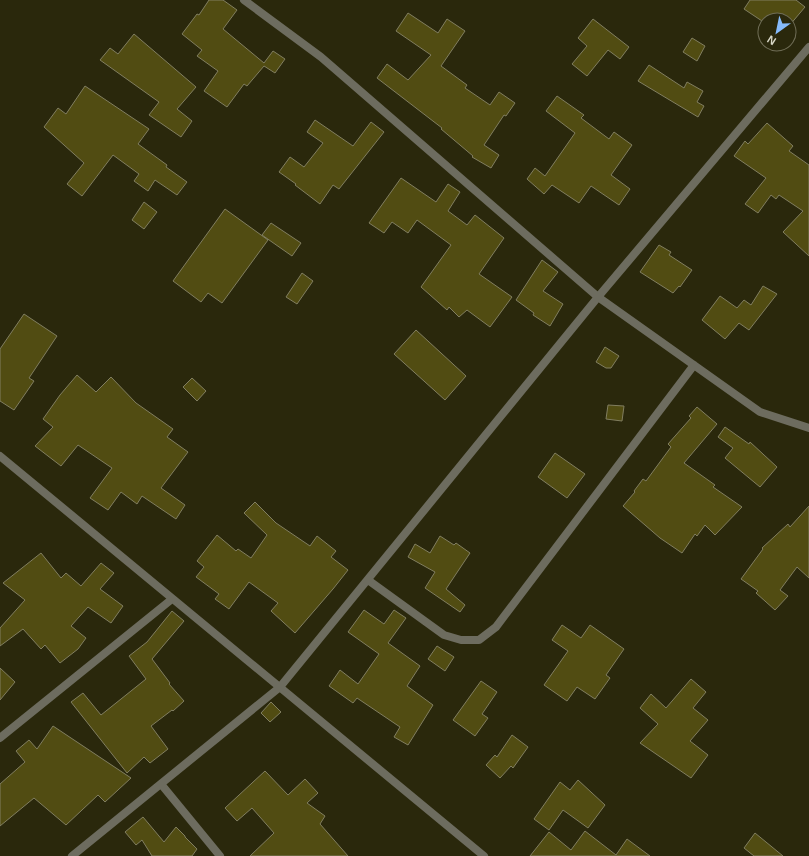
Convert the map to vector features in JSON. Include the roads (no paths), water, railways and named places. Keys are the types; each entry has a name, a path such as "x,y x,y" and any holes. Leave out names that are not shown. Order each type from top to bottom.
{"street":[{"path":"244,0 321,56 598,297 760,412 809,428"},
{"path":"72,856 280,687 598,297 809,47"},
{"path":"368,580 444,635 462,640 479,640 496,627 694,365"},
{"path":"0,456 484,856"},
{"path":"0,738 172,598"},
{"path":"160,784 220,856"}]}
